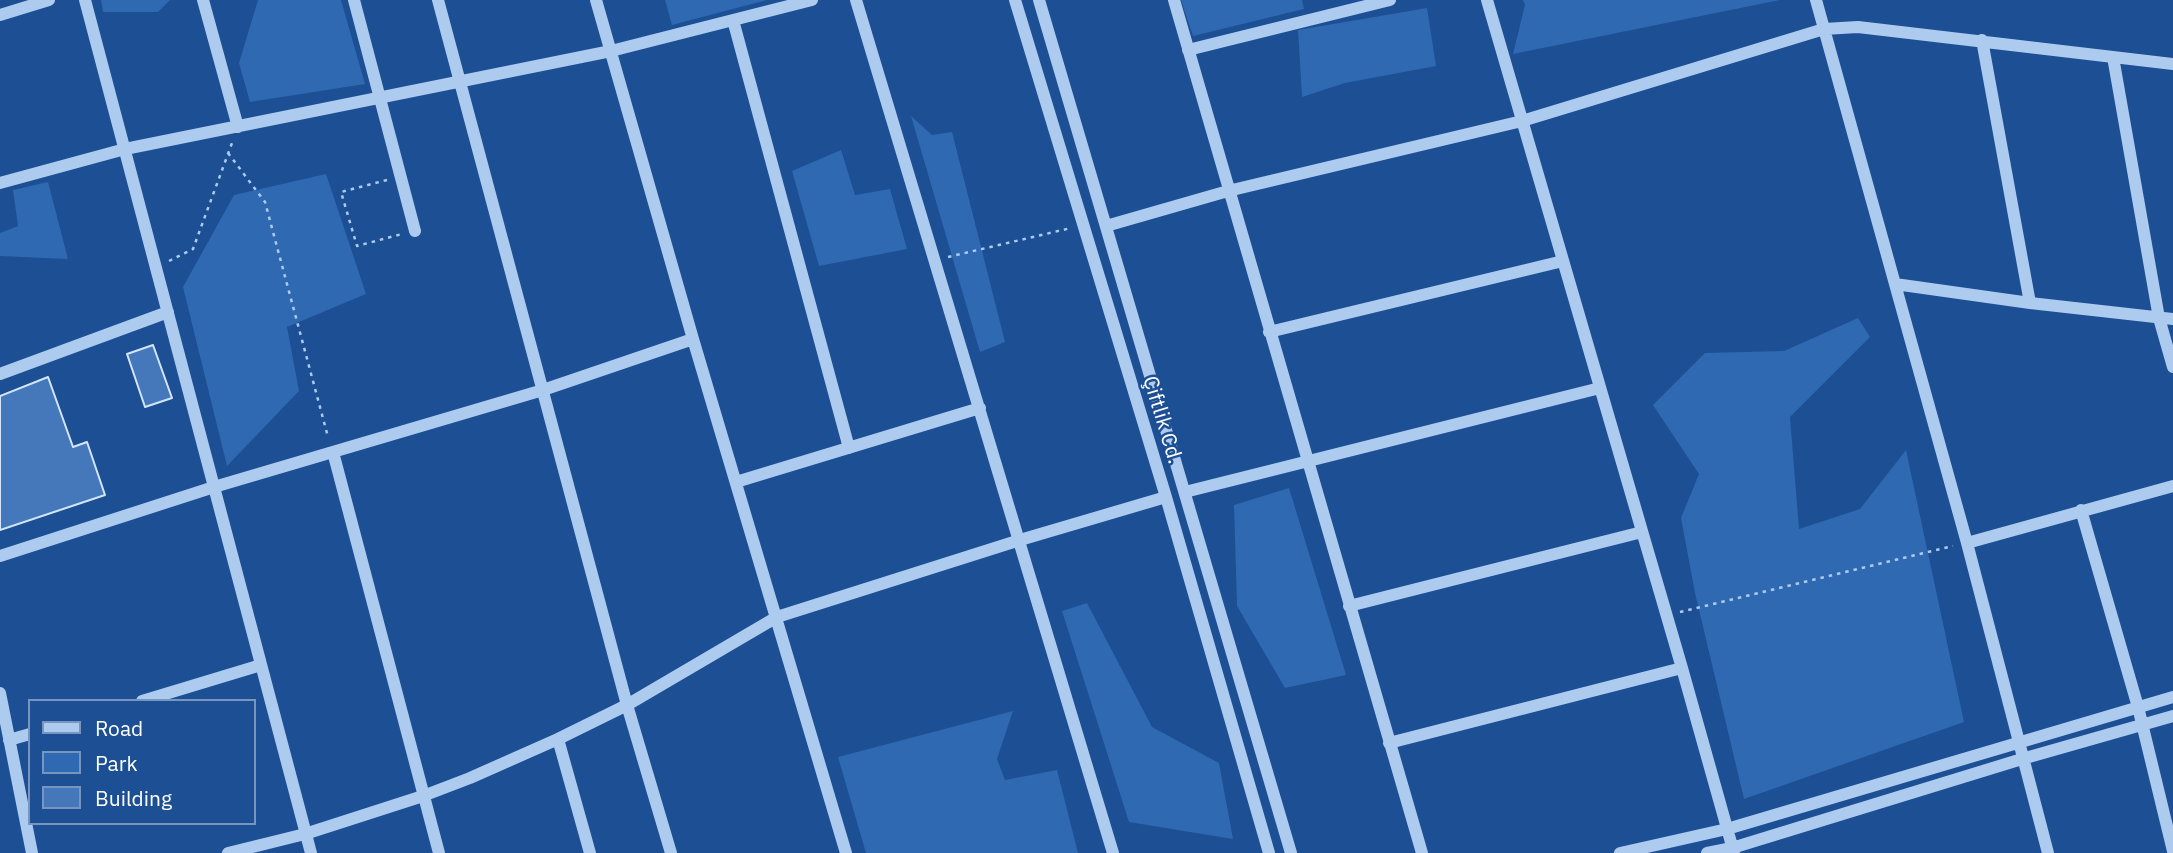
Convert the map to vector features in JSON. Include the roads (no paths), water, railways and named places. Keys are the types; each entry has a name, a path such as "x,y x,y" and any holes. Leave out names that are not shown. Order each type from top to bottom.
{"street":[{"path":"0,15 49,0"},
{"path":"85,0 311,853"},
{"path":"204,0 238,127"},
{"path":"354,0 415,231"},
{"path":"438,0 627,705 671,853"},
{"path":"596,0 692,339 846,853"},
{"path":"0,183 125,149 611,51 812,0"},
{"path":"856,0 1113,853"},
{"name":"Çiftlik Cd.","path":"1015,0 1166,498 1269,853"},
{"name":"Çiftlik Cd.","path":"1039,0 1291,853"},
{"path":"1174,0 1422,853"},
{"path":"1188,50 1391,0"},
{"path":"1487,0 1667,615 1733,851"},
{"path":"1816,0 1967,543 2048,853"},
{"path":"733,20 849,448"},
{"path":"1106,226 1228,191 1522,121 1824,29 1858,27 2173,64"},
{"path":"1982,40 2030,303"},
{"path":"2113,57 2159,317 2173,367"},
{"path":"1269,332 1563,261"},
{"path":"1895,284 2173,319"},
{"path":"0,374 168,312"},
{"path":"0,556 214,487 543,390 692,339"},
{"path":"1185,492 1600,388"},
{"path":"736,482 980,408"},
{"path":"332,452 439,853"},
{"path":"1967,543 2173,486"},
{"path":"228,853 305,834 424,796 558,739 627,705 777,617 1020,540 1166,498"},
{"path":"2081,510 2143,724 2173,851"},
{"path":"1349,606 1642,532"},
{"path":"149,699 261,665"},
{"path":"1389,743 1682,668"},
{"path":"0,693 32,853"},
{"path":"1620,853 1727,829 2173,697"},
{"path":"1707,853 1733,851 2022,759 2173,716"},
{"path":"9,740 28,735"},
{"path":"558,739 590,853"}]}
